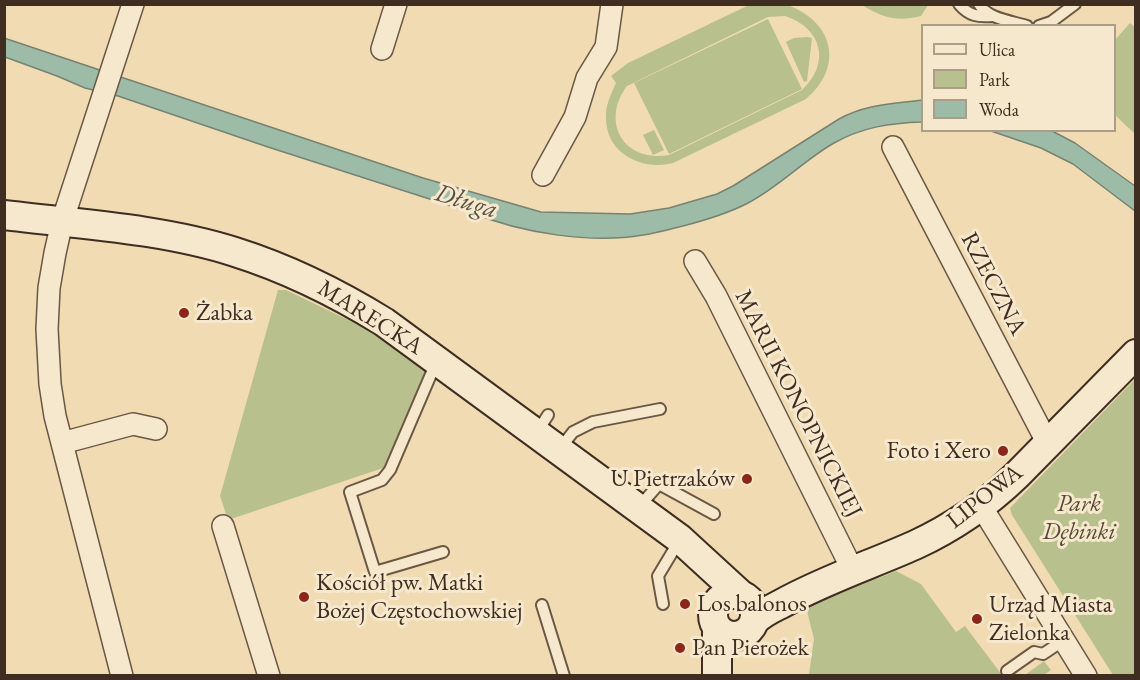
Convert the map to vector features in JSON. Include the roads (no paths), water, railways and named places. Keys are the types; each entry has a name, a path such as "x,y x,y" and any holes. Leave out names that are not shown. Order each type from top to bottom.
{"street":[{"path":"122,675 62,443 50,384 47,329 49,288 62,222 134,4"},
{"path":"382,49 396,4"},
{"path":"543,175 575,117 587,78 606,47 612,4"},
{"name":"RZECZNA","path":"892,147 1048,444"},
{"name":"MARECKA","path":"4,215 171,236 233,251 288,270 342,296 542,424 559,450 681,541 735,614"},
{"name":"MARII KONOPNICKIEJ","path":"695,261 721,306 853,570"},
{"name":"LIPOWA","path":"735,614 764,600 802,591 936,535 981,506 1017,475 1136,354"},
{"path":"62,443 133,424 156,429"},
{"path":"981,506 1086,675"},
{"path":"223,526 269,675"},
{"path":"713,674 735,614"}],"lane":[{"path":"959,4 972,15 992,16"},
{"path":"979,4 982,10 992,16 1020,24"},
{"path":"1045,24 1075,4"},
{"path":"432,372 390,470 382,480 350,492 375,572 443,552"},
{"path":"559,450 573,432 593,422 660,409"},
{"path":"638,508 658,484 714,514"},
{"path":"663,604 658,576 681,541"},
{"path":"542,605 564,675"},
{"path":"1007,671 1034,652 1043,654 1064,640"}],"water":[{"name":"Długa","path":"4,38 423,178 541,212 630,214 669,208 717,194 839,119 869,107 921,100 921,122 899,123 855,133 823,150 759,197 716,216 643,235 579,237 534,231 492,220 118,96 85,88 5,57"},
{"path":"994,132 1054,132 1075,143 1135,186 1135,211 1073,164 1041,148"}],"place":[{"name":"Żabka","path":"184,313"},
{"name":"Foto i Xero","path":"1003,451"},
{"name":"U Pietrzaków","path":"747,479"},
{"name":"Kościół pw. Matki Bożej Częstochowskiej","path":"304,597"},
{"name":"Los balonos","path":"685,604"},
{"name":"Urząd Miasta Zielonka","path":"977,619"},
{"name":"Pan Pierożek","path":"680,648"}],"park label":[{"name":"Park Dębinki","path":"1079,518"}]}
